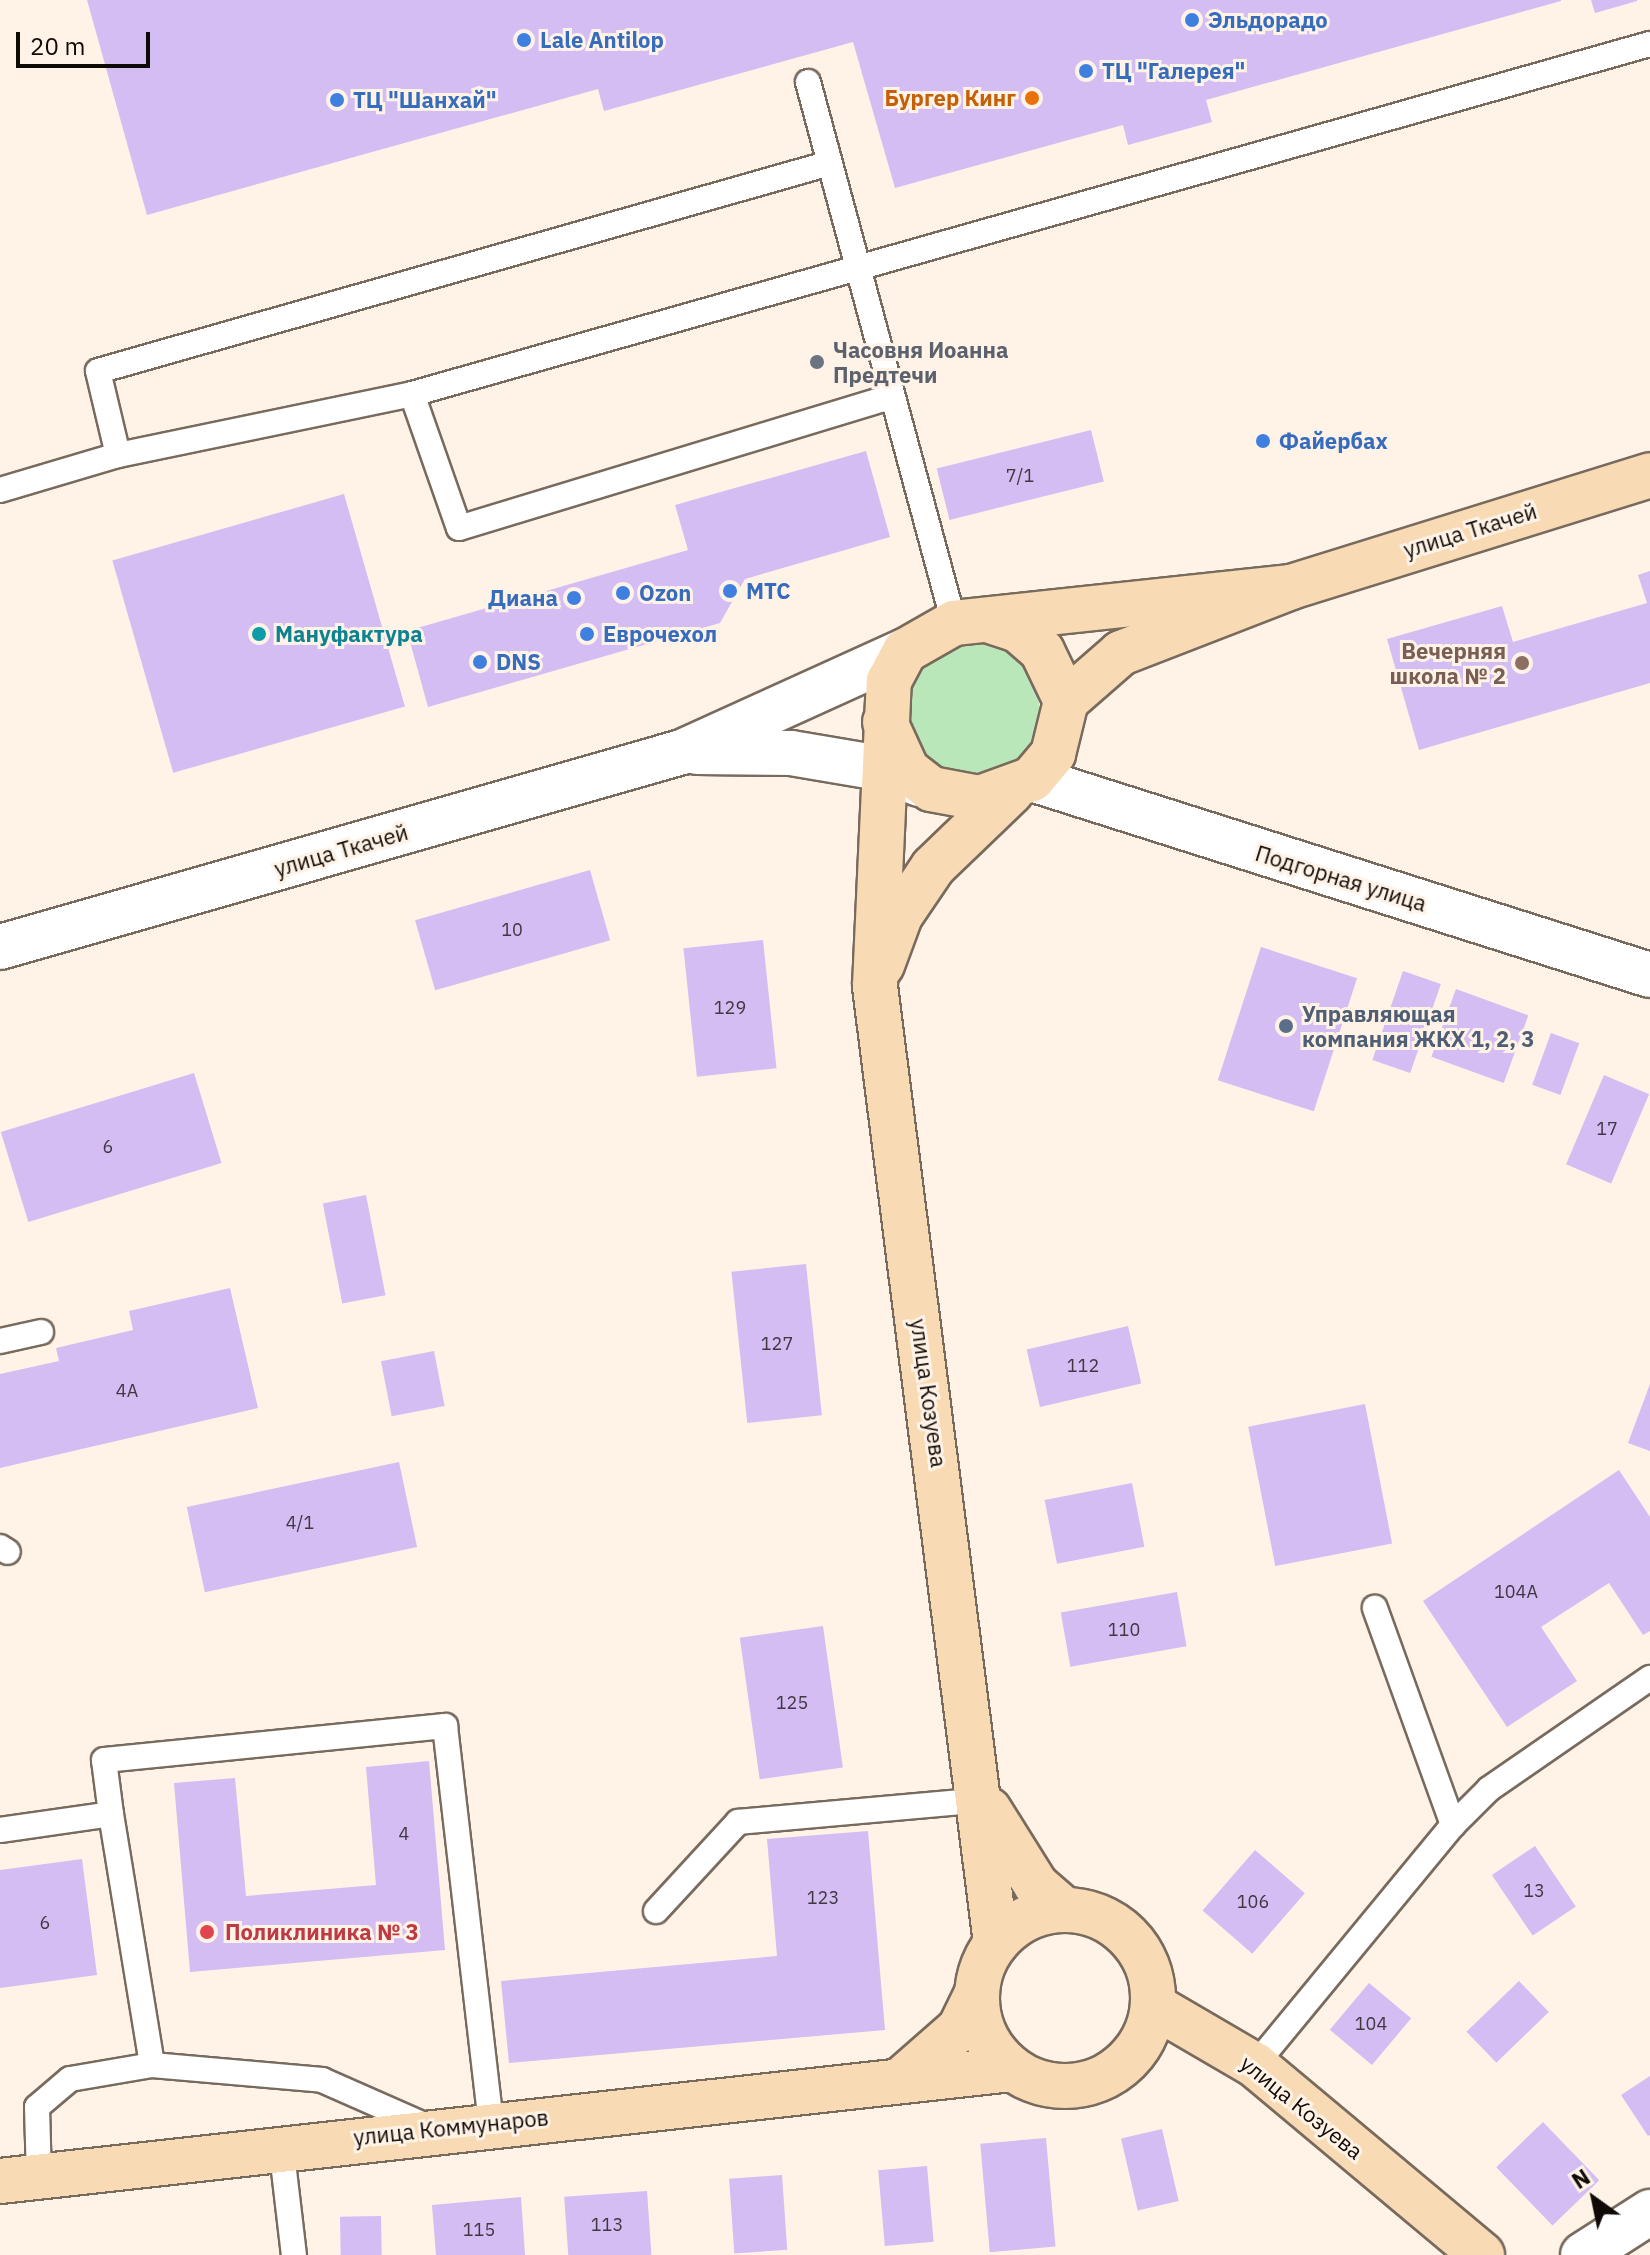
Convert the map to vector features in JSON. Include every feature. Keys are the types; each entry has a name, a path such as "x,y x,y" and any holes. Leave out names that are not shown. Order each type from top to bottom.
{"street":[{"name":"улица Ткачей","path":"1066,701 1121,653 1291,587 1650,475"},
{"name":"улица Ткачей","path":"971,622 1291,587"},
{"path":"971,622 1018,630 1042,651 1066,701 1053,754 1022,785 954,798 931,789 891,746 883,715 905,651 971,622"},
{"name":"улица Ткачей","path":"0,947 682,752 905,651"},
{"name":"улица Козуева","path":"883,715 875,986 983,1800 996,1943"},
{"name":"улица Ткачей","path":"682,752 791,753 880,768 931,789"},
{"name":"улица Козуева","path":"875,986 900,916 933,867 1022,785"},
{"name":"Подгорная улица","path":"1022,785 1650,975"},
{"name":"улица Козуева","path":"983,1800 1036,1885 1064,1909 1121,1929 1141,1952 1154,2006 1255,2065 1482,2255"},
{"path":"902,2079 960,2028 996,1943 1017,1924 1064,1909"},
{"path":"976,1995 986,2037 1011,2069 1046,2085 1085,2085 1120,2067 1144,2039 1154,2006"},
{"name":"улица Коммунаров","path":"20,2180 281,2145 1011,2069"},
{"path":"1583,2255 1650,2212"}],"lane":[{"path":"0,490 118,455 412,394 855,264 1650,44"},
{"path":"808,82 888,398 971,622"},
{"path":"118,455 98,371 830,163"},
{"path":"412,394 459,528 888,398"},
{"path":"0,1341 41,1332"},
{"path":"1375,1608 1453,1825"},
{"path":"1255,2065 1453,1825 1489,1789 1650,1678"},
{"path":"152,2065 104,1760 445,1726 491,2123"},
{"path":"656,1911 738,1822 983,1800"},
{"path":"0,1830 111,1814"},
{"path":"20,2180 37,2107 70,2079 152,2065 322,2080 435,2129"},
{"path":"281,2145 294,2255"}],"green space":[{"path":"972,642 997,647 1019,662 1034,684 1039,709 1034,734 1019,756 997,771 972,776 947,771 925,756 910,734 905,709 910,684 925,662 947,647"}],"building":[{"path":"87,0 1561,1 1206,100 1212,122 1128,145 1123,125 895,188 853,42 604,111 598,89 147,215"},
{"path":"1591,0 1637,0 1637,1 1595,13"},
{"path":"1091,430 1104,481 950,520 937,468"},
{"path":"866,451 890,537 745,579 720,623 428,707 407,631 688,550 675,505"},
{"name":"Мануфактура","path":"344,494 405,706 173,773 112,560"},
{"name":"Вечерняя школа № 2","path":"1650,571 1650,683 1419,750 1387,639 1502,606 1513,642 1647,603 1638,575"},
{"path":"590,870 610,940 435,990 415,920"},
{"path":"763,940 776,1068 697,1077 683,948"},
{"path":"1261,947 1357,978 1314,1111 1218,1080"},
{"path":"1403,971 1441,984 1410,1073 1372,1060"},
{"path":"1456,989 1528,1015 1504,1083 1431,1057"},
{"path":"1551,1033 1579,1043 1560,1095 1532,1085"},
{"path":"194,1073 221,1163 28,1222 1,1132"},
{"path":"1604,1075 1649,1094 1611,1183 1566,1164"},
{"path":"366,1195 385,1295 342,1304 323,1203"},
{"path":"806,1264 822,1415 747,1423 731,1272"},
{"path":"230,1288 258,1408 0,1468 0,1374 59,1361 56,1348 133,1330 129,1311"},
{"path":"1128,1326 1141,1383 1040,1407 1027,1349"},
{"path":"434,1351 445,1406 392,1416 381,1361"},
{"path":"1650,1384 1650,1451 1628,1443"},
{"path":"1365,1404 1392,1543 1275,1566 1248,1427"},
{"path":"399,1462 417,1547 205,1592 187,1507"},
{"path":"1619,1470 1650,1517 1650,1631 1643,1635 1609,1583 1541,1627 1577,1681 1507,1727 1423,1601"},
{"path":"1132,1483 1144,1547 1057,1564 1045,1500"},
{"path":"1177,1592 1187,1646 1070,1667 1061,1612"},
{"path":"823,1626 843,1768 760,1779 740,1638"},
{"path":"429,1761 445,1950 190,1972 174,1783 235,1778 246,1896 376,1885 366,1767"},
{"path":"868,1831 885,2030 509,2063 501,1981 777,1956 767,1839"},
{"path":"1535,1846 1576,1907 1533,1936 1492,1875"},
{"path":"1255,1850 1305,1893 1252,1954 1203,1910"},
{"path":"82,1859 97,1975 0,1988 0,1870"},
{"path":"1519,1981 1549,2012 1496,2063 1466,2032"},
{"path":"1369,1983 1411,2018 1372,2065 1330,2030"},
{"path":"1650,2076 1650,2135 1648,2136 1621,2095"},
{"path":"1543,2122 1599,2180 1553,2225 1496,2167"},
{"path":"1162,2129 1179,2201 1138,2211 1121,2138"},
{"path":"1046,2138 1055,2247 990,2252 980,2144"},
{"path":"927,2166 934,2242 885,2246 878,2170"},
{"path":"782,2175 787,2250 734,2254 729,2179"},
{"path":"647,2191 651,2255 568,2255 564,2197"},
{"path":"521,2197 525,2255 436,2255 432,2205"},
{"path":"381,2216 382,2255 341,2255 340,2217"}],"place":[{"name":"Эльдорадо","path":"1192,20"},
{"name":"Lale Antilop","path":"524,40"},
{"name":"ТЦ \"Галерея\"","path":"1086,71"},
{"name":"Бургер Кинг","path":"1032,98"},
{"name":"ТЦ \"Шанхай\"","path":"337,100"},
{"name":"Часовня Иоанна Предтечи","path":"817,362"},
{"name":"Файербах","path":"1263,441"},
{"name":"МТС","path":"730,591"},
{"name":"Ozon","path":"623,593"},
{"name":"Диана","path":"574,598"},
{"name":"Мануфактура","path":"259,634"},
{"name":"Еврочехол","path":"587,634"},
{"name":"DNS","path":"480,662"},
{"name":"Вечерняя школа № 2","path":"1522,663"},
{"name":"Управляющая компания ЖКХ 1, 2, 3","path":"1286,1026"},
{"name":"Поликлиника № 3","path":"207,1932"}]}
